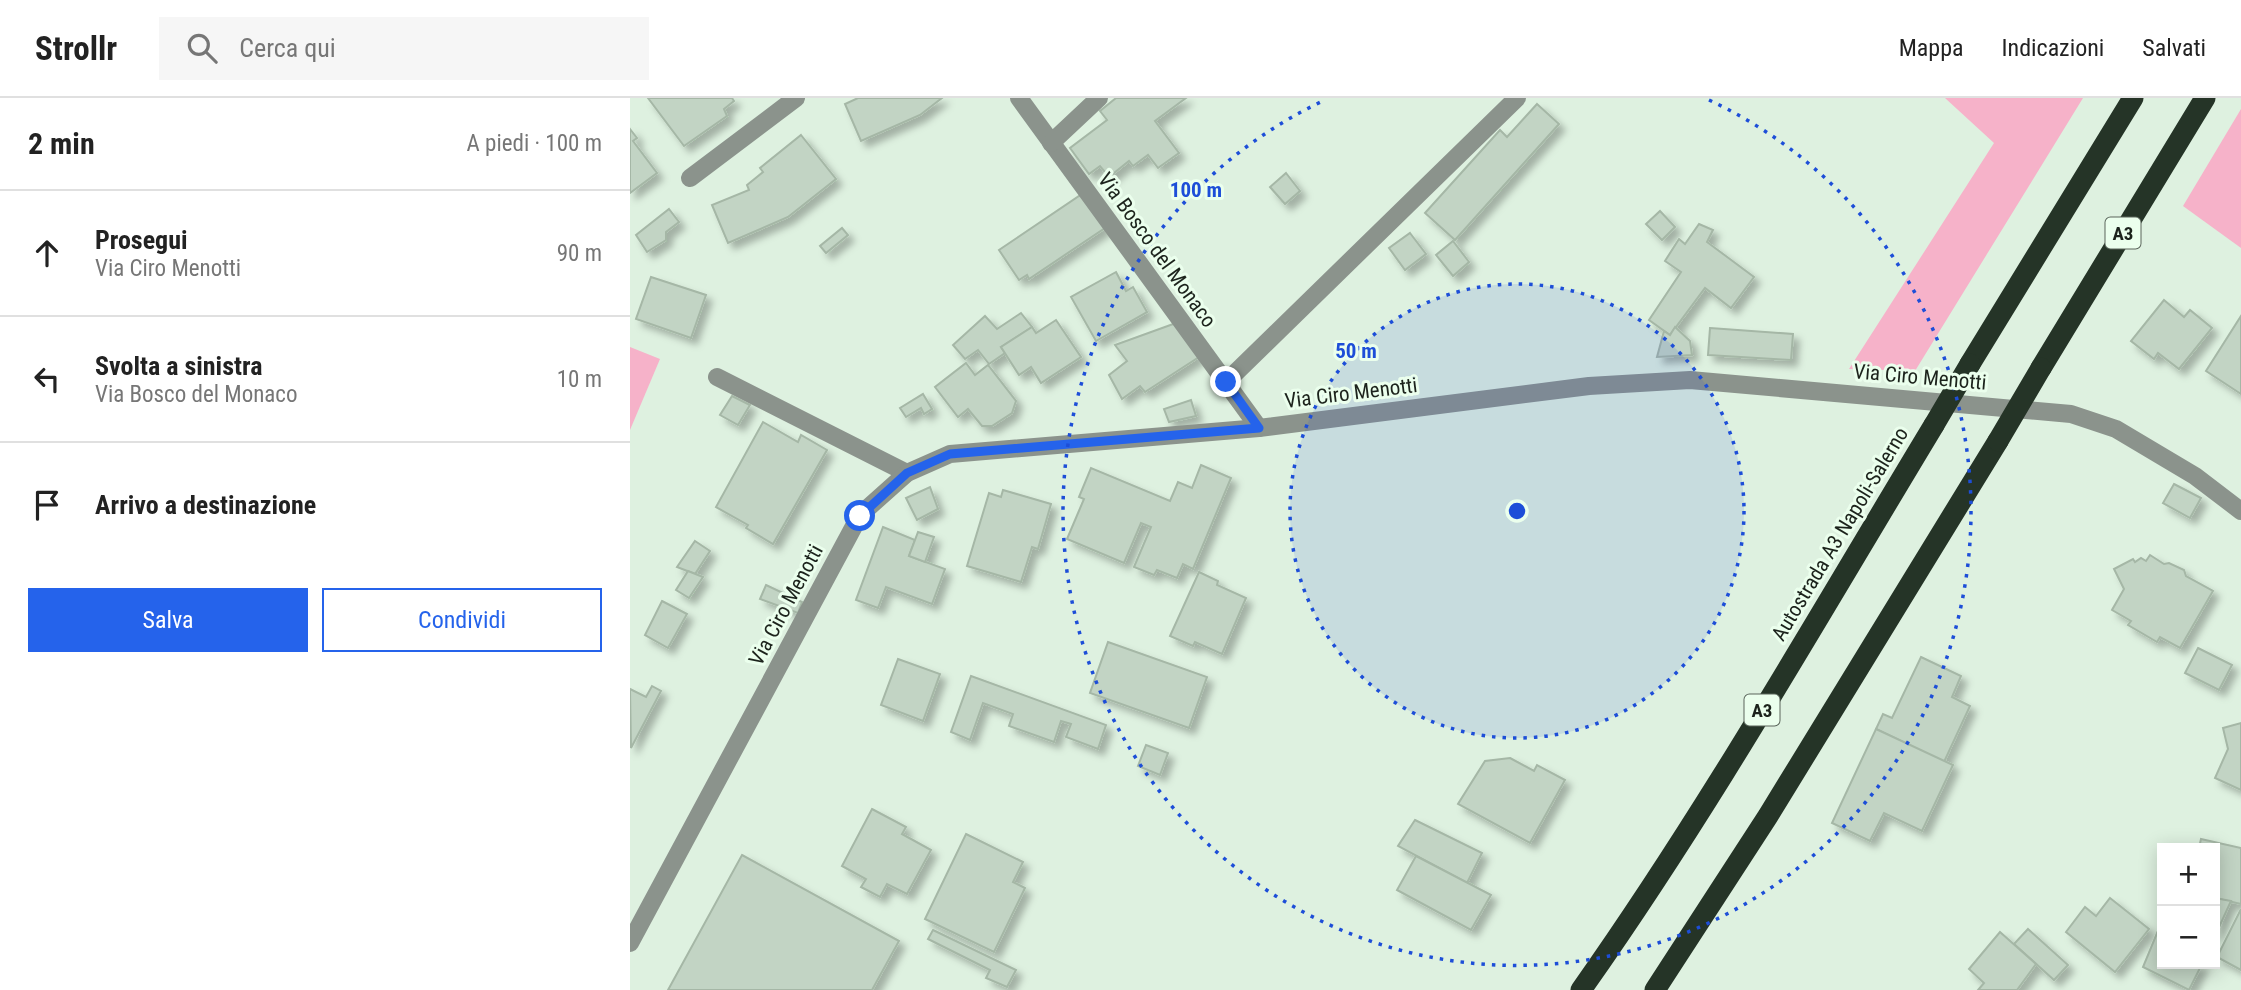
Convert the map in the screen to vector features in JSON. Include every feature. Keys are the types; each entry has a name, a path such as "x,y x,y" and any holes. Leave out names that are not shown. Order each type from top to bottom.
{"highway":[{"name":"Autostrada A3 Napoli-Salerno","path":"1581,990 1720,781 2133,98"},
{"name":"A3","path":"1655,990 1768,817 2205,98"}],"street":[{"path":"690,178 796,98"},
{"name":"Via Bosco del Monaco","path":"1018,98 1259,428"},
{"path":"1051,143 1099,98"},
{"path":"1226,382 1517,98"},
{"path":"717,377 907,473"},
{"name":"Via Ciro Menotti","path":"630,943 860,516 907,473 950,454 1259,428 1589,386 1690,380 2071,414 2116,429 2195,476 2241,511"}],"shaded area":[{"path":"1945,98 2083,98 1915,371 1849,369 1994,143"},
{"path":"2241,109 2241,248 2183,206"},
{"path":"630,347 660,359 630,430"}],"building":[{"path":"648,98 732,98 734,101 724,109 727,116 684,146"},
{"path":"858,98 942,98 920,115 861,141 845,104"},
{"path":"1116,98 1186,98 1155,121 1179,153 1158,168 1148,155 1133,166 1129,161 1109,177 1100,166 1089,174 1070,148 1107,120 1100,111"},
{"path":"1537,104 1559,124 1455,240 1425,213 1500,130 1507,137"},
{"path":"630,129 637,138 633,141 657,173 630,193"},
{"path":"801,135 836,179 788,217 728,243 712,205 749,190 747,185 763,172 760,168"},
{"path":"1286,173 1300,191 1285,204 1270,187"},
{"path":"1082,194 1105,228 1029,279 1027,275 1019,280 999,250"},
{"path":"669,209 679,222 666,232 666,240 647,252 636,235"},
{"path":"1660,211 1675,227 1662,240 1646,224"},
{"path":"1699,224 1713,230 1707,242 1754,277 1731,308 1705,288 1670,335 1649,320 1681,272 1665,261 1679,239 1685,244"},
{"path":"842,228 848,235 826,253 820,246"},
{"path":"1410,233 1426,254 1405,270 1389,248"},
{"path":"1453,241 1469,262 1453,276 1436,255"},
{"path":"1116,272 1126,291 1133,287 1147,312 1096,341 1071,297"},
{"path":"651,277 706,295 691,338 636,319"},
{"path":"2164,300 2184,317 2190,310 2212,328 2179,369 2158,353 2154,359 2131,341"},
{"path":"1021,313 1032,327 1001,347 1005,353 989,364 978,350 965,359 953,345 985,316 997,329"},
{"path":"2241,316 2241,394 2206,371"},
{"path":"1056,320 1081,357 1041,383 1031,367 1019,375 1001,347 1032,327 1036,333"},
{"path":"1176,323 1199,357 1145,392 1140,386 1122,399 1109,375 1127,361 1115,345"},
{"path":"1675,327 1690,341 1692,355 1657,357 1664,331 1670,335"},
{"path":"1710,328 1793,334 1791,360 1708,355"},
{"path":"966,363 975,375 988,365 1016,401 1012,413 992,426 982,426 968,409 958,417 935,387"},
{"path":"923,394 932,409 924,414 921,408 906,417 900,408"},
{"path":"732,396 750,405 738,425 720,415"},
{"path":"1191,400 1196,416 1169,422 1164,409"},
{"path":"763,422 798,442 801,435 827,450 773,544 746,528 748,525 716,507"},
{"path":"1201,465 1231,478 1193,569 1183,564 1177,578 1157,570 1154,575 1134,567 1151,527 1141,523 1124,563 1067,539 1084,499 1079,497 1091,468 1170,501 1178,482 1192,488"},
{"path":"2174,484 2201,498 2190,518 2163,503"},
{"path":"930,487 938,509 917,520 906,498"},
{"path":"1003,490 1051,504 1038,549 1032,547 1021,582 967,566 989,493 1001,497"},
{"path":"883,527 915,540 909,556 945,569 932,604 886,587 878,608 856,600"},
{"path":"918,532 934,537 925,562 909,556"},
{"path":"695,541 710,551 695,574 677,567"},
{"path":"2150,555 2164,564 2169,563 2184,570 2186,576 2213,591 2180,648 2160,637 2157,642 2128,625 2131,621 2112,610 2124,589 2114,569 2133,559 2135,562 2141,558 2146,561"},
{"path":"688,571 703,577 689,598 676,590"},
{"path":"1199,572 1218,581 1217,585 1246,598 1222,654 1195,642 1193,646 1170,636"},
{"path":"766,585 802,602 798,613 760,599"},
{"path":"662,601 687,614 668,648 645,635"},
{"path":"1108,642 1207,677 1189,728 1090,693"},
{"path":"2198,648 2232,665 2219,690 2185,673"},
{"path":"1921,657 1961,676 1952,697 1970,706 1944,762 1876,729 1883,714 1892,718"},
{"path":"898,659 940,674 923,721 881,705"},
{"path":"971,676 1106,725 1098,749 1066,737 1071,724 1061,721 1054,742 1009,726 1013,714 983,703 970,740 951,732"},
{"path":"652,686 661,691 631,748 630,689 646,697"},
{"path":"2241,723 2241,790 2215,778 2228,749 2223,728"},
{"path":"1876,729 1953,765 1922,831 1884,813 1870,841 1832,823"},
{"path":"1146,745 1168,753 1160,775 1138,766"},
{"path":"1510,758 1534,771 1537,765 1565,780 1530,843 1458,804 1485,761"},
{"path":"872,809 906,827 902,834 931,850 907,894 887,884 880,897 861,887 866,879 842,866"},
{"path":"1415,820 1482,853 1467,883 1398,846"},
{"path":"966,834 1023,862 1013,882 1025,888 994,952 925,919"},
{"path":"2201,839 2219,843 2200,843"},
{"path":"2220,843 2241,848 2241,904 2220,899"},
{"path":"742,855 899,941 872,990 668,990"},
{"path":"1416,856 1491,895 1471,930 1397,890"},
{"path":"2110,898 2149,929 2115,972 2066,932 2085,907 2096,916"},
{"path":"2220,899 2231,901 2220,925"},
{"path":"2241,909 2241,970 2220,959 2220,951"},
{"path":"2028,929 2068,965 2054,980 2014,944"},
{"path":"933,930 1016,970 1007,987 986,978 990,970 928,939"},
{"path":"2000,932 2036,964 2017,990 1978,990 1984,983 1969,969"},
{"path":"2157,933 2157,969 2200,969 2189,990 2143,967"}],"route":[{"path":"860,516 907,473 950,454 1259,428 1226,382"}]}
